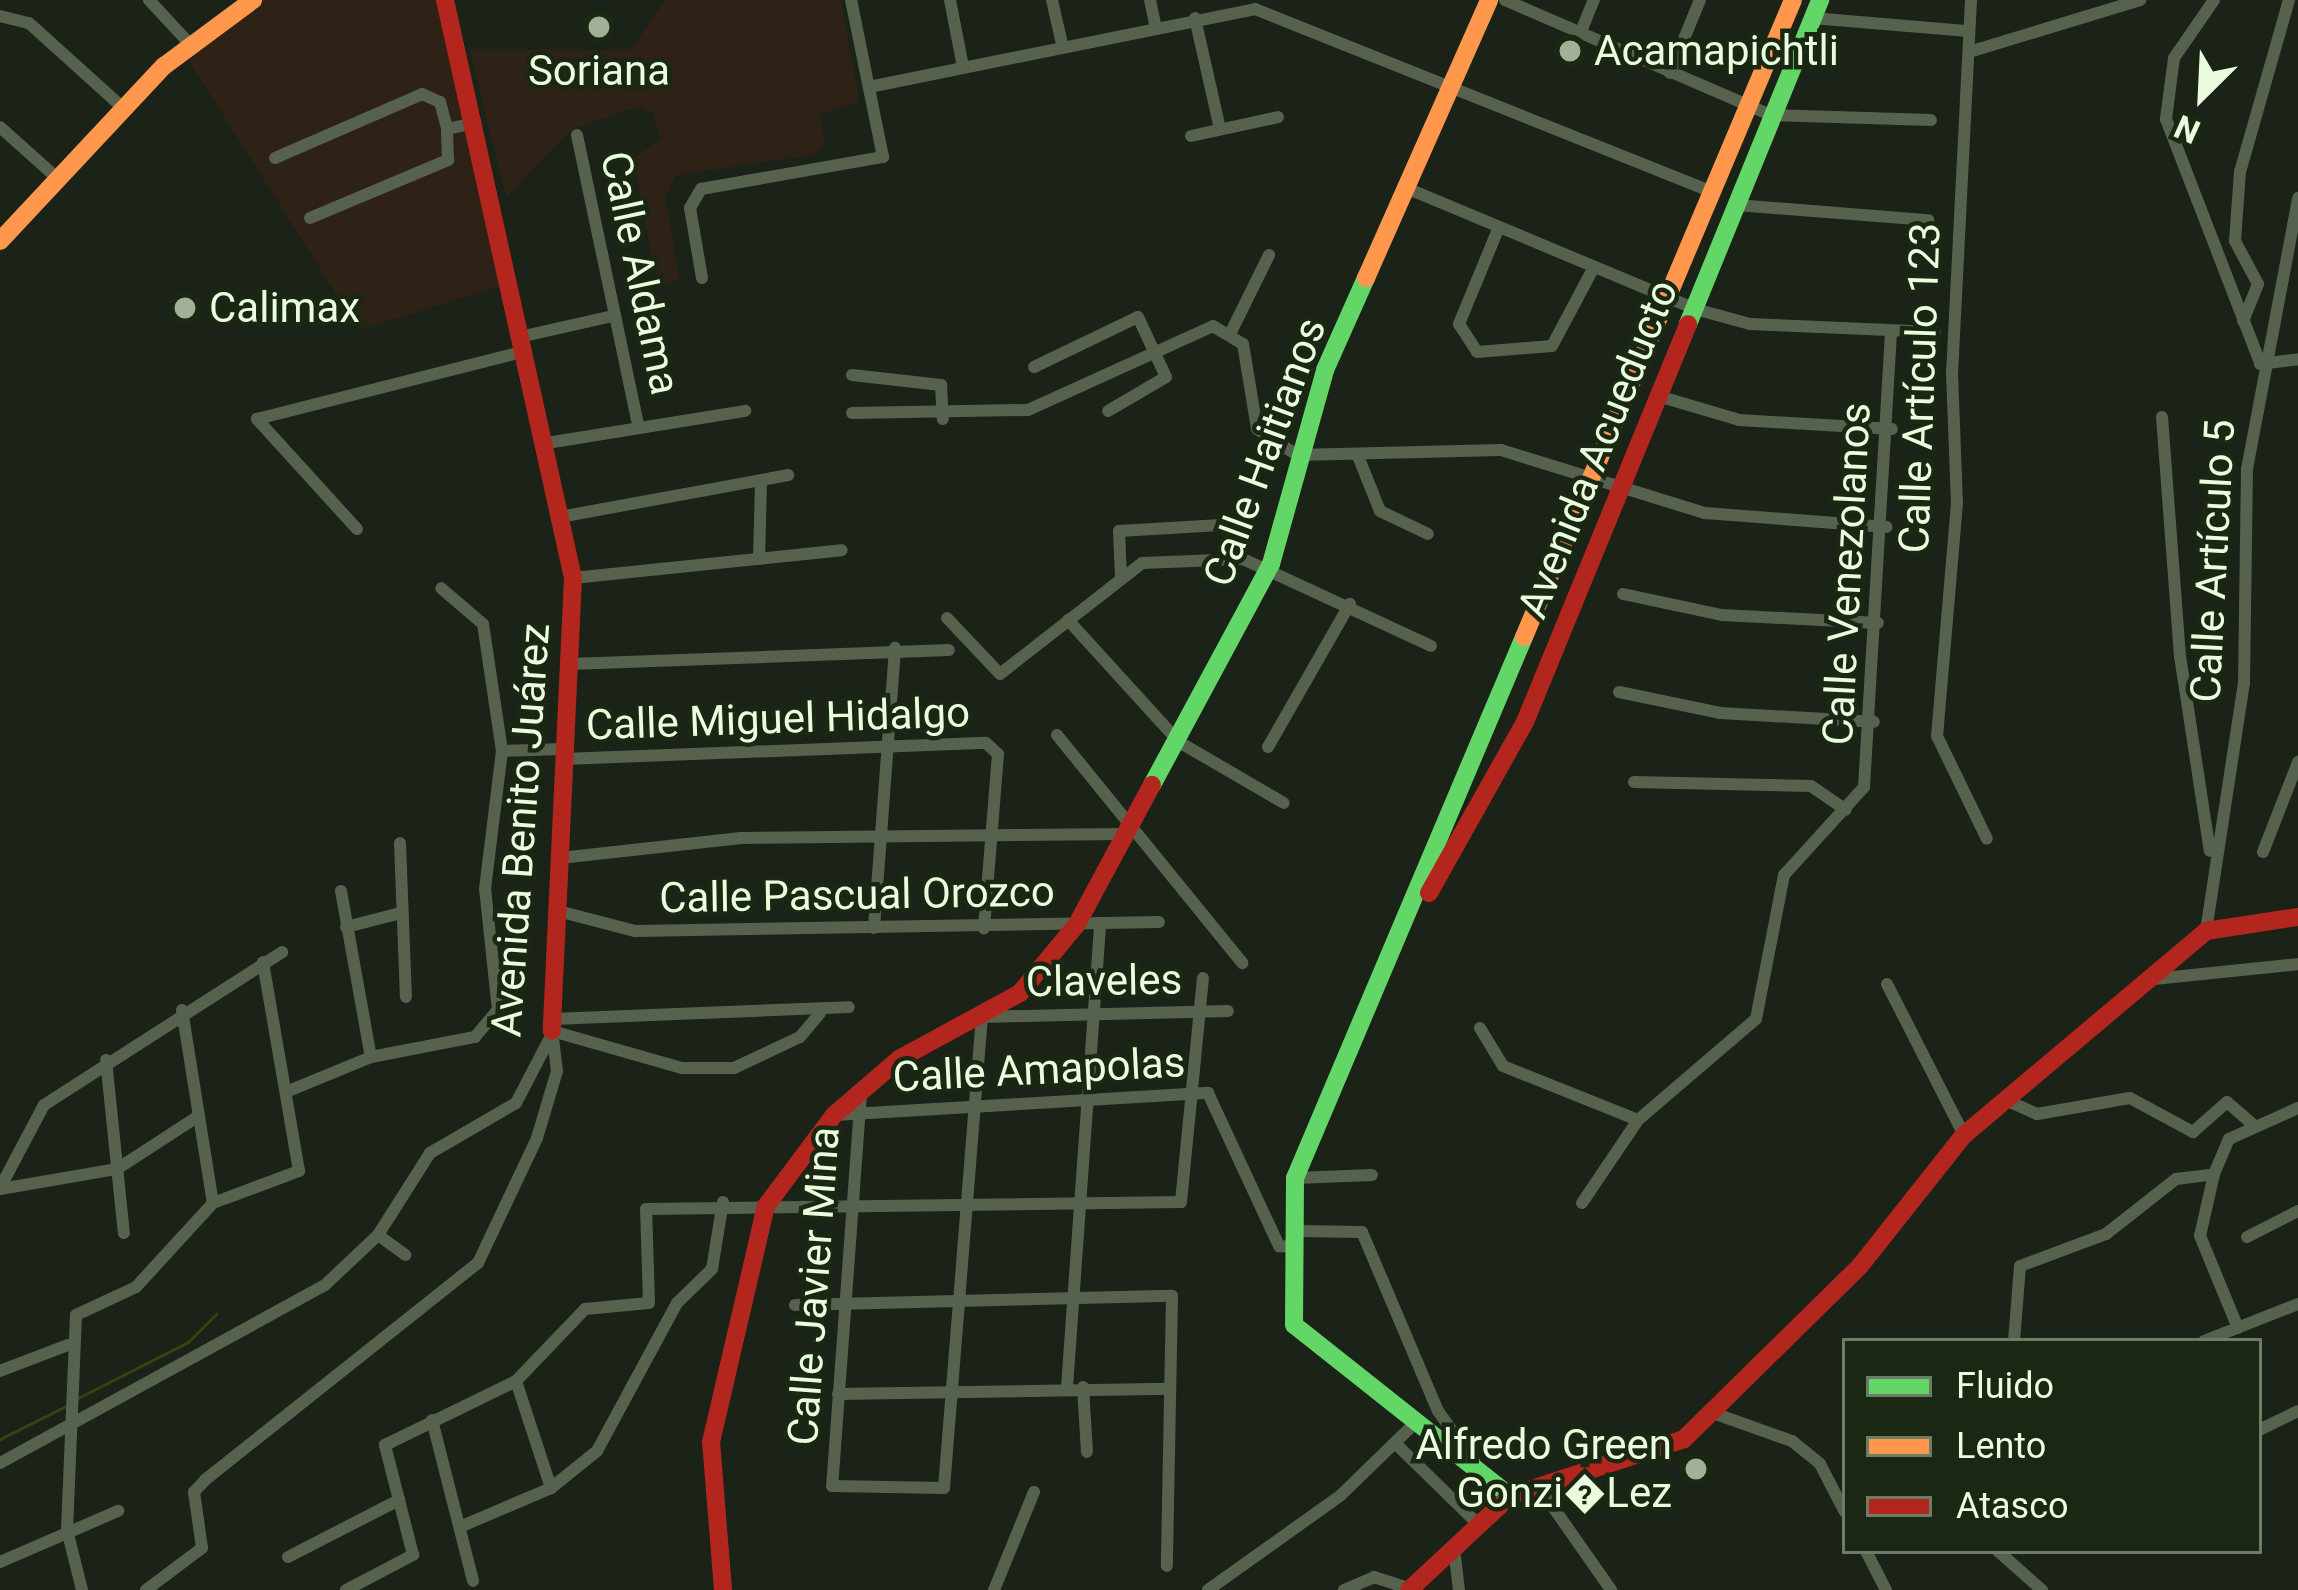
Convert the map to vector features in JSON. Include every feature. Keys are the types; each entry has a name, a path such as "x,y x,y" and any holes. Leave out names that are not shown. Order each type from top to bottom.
{"street":[{"path":"149,0 189,43"},
{"path":"0,241 122,106 189,43 253,0"},
{"name":"Avenida Benito Juárez","path":"0,1463 76,1407 325,1285 378,1235 430,1153 516,1103 553,1025 573,578 566,516 445,0"},
{"path":"702,278 690,208 701,189 883,157 851,0"},
{"path":"950,0 963,67"},
{"path":"1052,0 1062,44"},
{"path":"1150,0 1155,24"},
{"name":"Calle Haitianos","path":"766,1206 834,1115 861,1091 1020,993 1077,924 1271,564 1297,454 1489,0"},
{"path":"1505,0 1771,116 1931,120"},
{"path":"1580,34 1594,0"},
{"path":"1670,73 1700,0"},
{"name":"Avenida Acueducto","path":"1510,1496 1475,1463 1294,1325 1295,1178 1415,911 1793,0"},
{"name":"Calle Artículo 123","path":"1971,0 1952,373 1957,503 1937,736 1988,839"},
{"path":"1969,52 2140,0"},
{"path":"2215,0 2174,58 2166,119 2260,364 2298,359"},
{"path":"2243,321 2258,284 2234,225 2289,0"},
{"path":"1816,9 1968,31"},
{"name":"Avenida Acueducto","path":"1415,911 1525,722 1816,9"},
{"path":"869,87 1155,24 1289,14 1714,194"},
{"path":"0,16 29,23 122,106"},
{"path":"1195,18 1220,129"},
{"path":"275,158 422,94 440,102 448,160 310,218"},
{"path":"1191,136 1278,117"},
{"path":"447,129 475,123"},
{"path":"0,127 56,177"},
{"name":"Calle Aldama","path":"577,135 638,425"},
{"path":"1411,190 1695,309 1891,334 1935,332"},
{"name":"Calle Artículo 5","path":"2206,931 2211,860 2244,683 2260,364 2298,198"},
{"path":"1736,205 1928,220"},
{"path":"1498,227 1459,324 1477,352 1552,346 1594,267"},
{"path":"1231,332 1269,255"},
{"path":"1034,367 1127,314 1157,348 1166,377 1108,411"},
{"path":"357,529 257,419 614,316"},
{"path":"851,413 943,419 1028,410 1191,330 1231,332"},
{"path":"1231,332 1248,361 1257,429 1297,454 1501,450 1598,476 1706,513 1886,527"},
{"name":"Calle Venezolanos","path":"1582,1203 1638,1120 1756,1019 1784,874 1800,845 1846,810 1864,787 1874,722 1892,429 1891,334"},
{"path":"852,375 941,385 943,419"},
{"path":"1658,396 1739,420 1892,429"},
{"path":"547,443 746,411"},
{"path":"2162,417 2180,656 2211,860"},
{"path":"1358,456 1380,511 1428,534"},
{"path":"566,516 788,475"},
{"path":"759,559 761,480"},
{"path":"1121,577 1119,531 1221,525"},
{"path":"573,578 842,550"},
{"path":"947,618 1000,674 1142,563 1271,564 1432,646"},
{"path":"286,1092 371,1057 490,1030 498,1010 485,889 502,751 483,624 441,588"},
{"path":"1623,594 1722,614 1878,622"},
{"path":"1268,747 1350,604"},
{"path":"1068,620 1179,742 1284,802"},
{"path":"570,664 895,648 949,650"},
{"path":"874,928 895,648"},
{"path":"1619,692 1720,713 1874,722"},
{"path":"1057,734 1243,963"},
{"name":"Calle Miguel Hidalgo","path":"502,751 564,754 888,742 994,746 992,834"},
{"path":"2263,852 2298,762"},
{"name":"Calle Venezolanos","path":"1634,782 1811,786 1846,810"},
{"path":"560,858 881,835 1131,828"},
{"path":"984,928 992,834"},
{"path":"400,843 406,997"},
{"path":"341,891 371,1057"},
{"name":"Calle Pascual Orozco","path":"558,911 635,931 1159,922"},
{"path":"346,927 401,914"},
{"path":"1344,1590 1374,1577 1409,1589 1510,1496 1649,1456 1716,1414 1860,1266 1964,1135 2010,1102 2206,931 2298,917"},
{"path":"1067,1388 1100,924"},
{"path":"0,1188 44,1106 182,1010 282,952"},
{"path":"82,1590 67,1530 76,1407 68,1345 76,1316 136,1288 213,1202 299,1172 263,962"},
{"path":"2154,979 2298,964"},
{"path":"346,1590 413,1555 386,1445 516,1381 585,1309 649,1303 646,1209 723,1202 857,1206 1181,1202 1203,978"},
{"path":"1887,984 1964,1135"},
{"path":"553,1025 820,1013 849,1007"},
{"path":"182,1010 213,1202"},
{"name":"Claveles","path":"982,1017 1228,1011"},
{"path":"553,1025 682,1068 734,1068 800,1037 820,1013"},
{"path":"950,1391 982,1017"},
{"path":"146,1590 166,1586 202,1548 194,1492 205,1480 478,1263 537,1138 557,1071 553,1025"},
{"path":"1480,1028 1503,1066 1638,1120"},
{"path":"106,1060 124,1233"},
{"name":"Calle Javier Mina","path":"861,1091 852,1300 838,1394 832,1486 944,1488 950,1391"},
{"name":"Calle Amapolas","path":"834,1115 1086,1107 1214,1097 1279,1246 1295,1239"},
{"path":"2010,1102 2037,1114 2130,1098 2193,1132 2227,1102 2252,1124"},
{"path":"2238,1328 2200,1236 2214,1174 2222,1148 2252,1124 2298,1108"},
{"path":"0,1188 117,1169 197,1117"},
{"path":"2014,1338 2020,1266 2106,1234 2176,1179 2214,1174"},
{"path":"1295,1178 1372,1175"},
{"path":"462,1526 551,1488 621,1420 677,1303 712,1268 723,1202"},
{"path":"723,1590 711,1442 766,1206"},
{"path":"2247,1237 2298,1211"},
{"path":"1295,1239 1363,1232 1438,1411 1475,1463"},
{"path":"378,1235 406,1255"},
{"path":"795,1305 852,1300 1172,1296 1167,1566"},
{"path":"2212,1338 2298,1304"},
{"path":"0,1371 68,1345"},
{"path":"516,1381 551,1488"},
{"path":"1083,1387 1087,1453"},
{"path":"838,1394 1169,1388"},
{"path":"1716,1414 1792,1441 1820,1464 1842,1506"},
{"path":"2262,1429 2296,1418"},
{"path":"432,1420 473,1581"},
{"path":"1208,1590 1418,1420"},
{"path":"1395,1443 1479,1525"},
{"path":"1539,1487 1612,1590"},
{"path":"994,1590 1034,1492"},
{"path":"287,1557 399,1500"},
{"path":"0,1562 118,1511"},
{"path":"1454,1550 1459,1590"},
{"path":"1867,1554 1886,1590"},
{"path":"2006,1554 2042,1590"}],"shaded area":[{"path":"253,0 445,0 514,282 359,330 182,50"},
{"path":"665,0 841,0 859,101 820,115 824,143 812,155 676,175 665,197 679,278 658,289 633,159 661,139 653,114 639,106 573,129 506,197 470,50 631,50"}],"waterway":[{"path":"76,1399 188,1342 216,1314"},
{"path":"0,1439 68,1405"}],"traffic: fast":[{"path":"1688,324 1820,0"},
{"path":"1152,785 1271,564 1325,370 1366,278"},
{"path":"1510,1496 1294,1325 1295,1178 1524,637"}],"traffic: slow":[{"path":"0,241 164,66 253,0"},
{"path":"1366,278 1489,0"},
{"path":"1524,637 1793,0"}],"traffic: jam":[{"path":"445,0 573,578 552,1031"},
{"path":"1429,893 1525,722 1688,324"},
{"path":"723,1590 711,1442 766,1206 834,1115 899,1059 1020,993 1077,924 1152,785"},
{"path":"1409,1590 1510,1496 1684,1439 1860,1266 1964,1135 2206,931 2298,917"}],"place":[{"name":"Soriana","path":"599,27"},
{"name":"Acamapichtli","path":"1570,51"},
{"name":"Calimax","path":"185,308"},
{"name":"Alfredo Green Gonzi�Lez","path":"1696,1469"}]}
